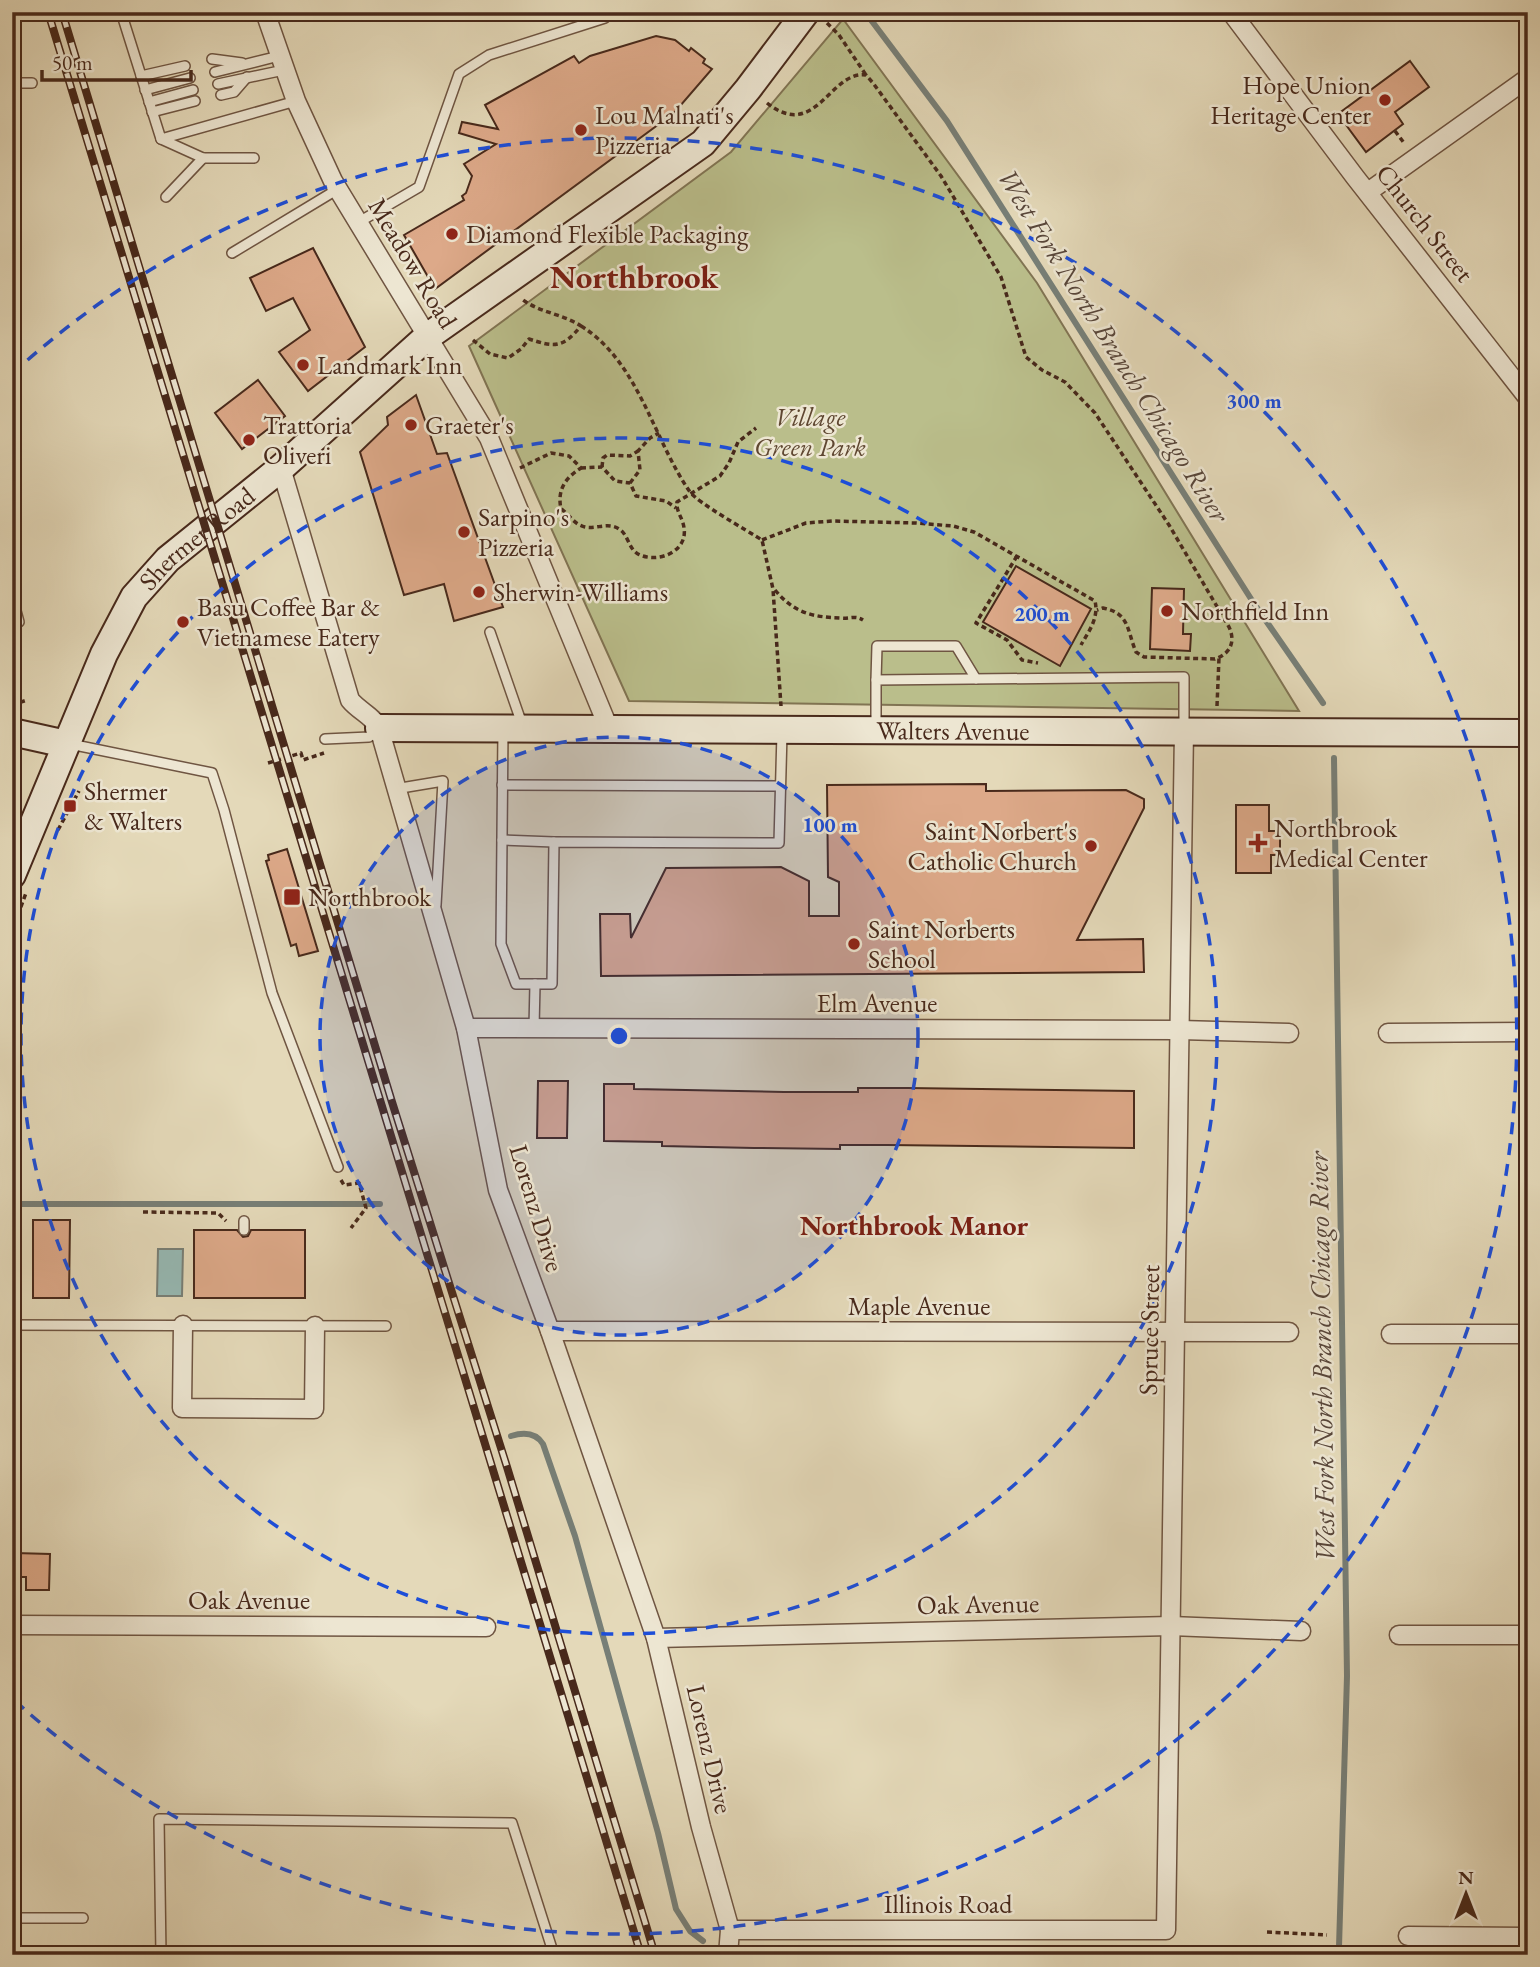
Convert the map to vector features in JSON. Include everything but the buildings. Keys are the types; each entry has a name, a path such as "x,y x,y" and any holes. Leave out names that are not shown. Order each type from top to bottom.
{"street":[{"name":"Meadow Road","path":"265,12 296,101 338,189 489,438 609,729"},
{"name":"Church Street","path":"1231,12 1528,398"},
{"name":"Shermer Road","path":"15,860 104,654 134,597 168,559 281,468 427,337 703,143 748,89 816,18"},
{"path":"1368,192 1528,78"},
{"path":"281,468 350,700 358,710 375,720 379,728"},
{"name":"Walters Avenue","path":"379,728 609,729 781,717 876,729 1528,733"},
{"name":"Lorenz Drive","path":"379,728 466,1028 498,1190 550,1331 656,1638 701,1827 730,1930"},
{"name":"Spruce Street","path":"1166,1930 1184,730"},
{"path":"12,732 66,744"},
{"name":"Elm Avenue","path":"466,1028 1180,1030 1289,1033"},
{"path":"1388,1033 1528,1032"},
{"path":"183,1325 182,1408 314,1409 314,1326"},
{"name":"Maple Avenue","path":"550,1331 1289,1332"},
{"path":"1391,1334 1528,1334"},
{"name":"Oak Avenue","path":"12,1625 486,1627"},
{"name":"Oak Avenue","path":"656,1638 1171,1626 1301,1631"},
{"path":"1399,1635 1528,1635"},
{"path":"728,1955 730,1930"},
{"name":"Illinois Road","path":"730,1930 1166,1930"},
{"path":"1408,1936 1528,1937"}],"lane":[{"path":"121,12 161,139 203,158 254,158"},
{"path":"359,222 419,187 459,74 489,55 605,18 604,12"},
{"path":"212,59 248,64 281,63"},
{"path":"218,84 247,78 281,63"},
{"path":"215,72 248,64"},
{"path":"141,76 185,65"},
{"path":"145,90 190,78"},
{"path":"221,95 234,92 247,78"},
{"path":"12,83 32,83"},
{"path":"149,102 193,90"},
{"path":"161,139 296,101"},
{"path":"152,112 195,102"},
{"path":"166,197 203,158"},
{"path":"232,253 338,189"},
{"path":"12,596 19,622"},
{"path":"490,632 513,728 502,785 501,944 516,985 552,985 554,842"},
{"path":"876,729 877,646 956,646 976,679"},
{"path":"876,680 1184,677 1184,730"},
{"path":"502,840 779,843 781,717"},
{"path":"325,739 369,737 379,728"},
{"path":"66,744 212,774 272,993 338,1167"},
{"path":"395,789 443,781 435,923"},
{"path":"502,785 780,786"},
{"path":"534,1028 535,985"},
{"path":"12,1325 386,1326"},
{"path":"161,1955 159,1819 513,1823 554,1955"},
{"path":"12,1918 83,1918"}],"path":[{"path":"816,18 839,35 940,176 1001,276 1026,357 1042,370 1065,382 1089,405 1169,525 1233,634 1231,646 1219,658 1217,706"},
{"path":"767,103 779,112 807,112 815,109 852,76 866,75"},
{"path":"523,300 533,307 564,317 598,337 628,374 691,494 762,540 773,589 781,717"},
{"path":"473,340 490,354 508,358 529,339 554,345 568,339 581,326"},
{"path":"630,483 615,481 601,467 580,468 566,479 561,494 561,509 579,526 620,529 636,553 648,557 662,557 677,549 681,543 684,527 677,502 720,476 738,442 756,428"},
{"path":"601,467 603,458 607,455 630,456 659,433"},
{"path":"630,483 640,470 638,451"},
{"path":"515,471 545,456 558,453 569,456 580,468"},
{"path":"630,483 636,496 666,501 677,508"},
{"path":"762,540 806,523 841,521 953,526 974,532 1095,601 1097,610 1081,645"},
{"path":"1017,556 976,623 1007,640 1022,660 1040,663"},
{"path":"773,589 783,601 802,612 841,618 857,616 863,620"},
{"path":"1097,610 1113,610 1122,617 1136,652 1141,656 1219,658"},
{"path":"12,705 27,700"},
{"path":"268,763 301,753 303,761 328,751"},
{"path":"351,1228 366,1206 360,1188"},
{"path":"143,1212 218,1213 226,1221"},
{"path":"1267,1932 1327,1935"}],"green space":[{"name":"Village Green Park","path":"843,19 1037,283 1299,711 629,701 469,346 731,152"}],"water":[{"path":"158,1249 183,1249 182,1296 157,1296"}],"waterway":[{"name":"West Fork North Branch Chicago River","path":"865,12 947,121 1253,602 1323,703"},
{"name":"West Fork North Branch Chicago River","path":"1334,758 1347,1676 1339,1947 1341,1955"},
{"path":"12,1204 380,1204"},
{"path":"511,1436 529,1434 543,1444 575,1536 658,1833 676,1909 690,1931 703,1941"}],"railway":[{"path":"48,12 641,1955"},
{"path":"62,12 392,1102 507,1467 655,1955"}],"place":[{"name":"Hope Union Heritage Center","path":"1385,100"},
{"name":"Lou Malnati's Pizzeria","path":"581,130"},
{"name":"Diamond Flexible Packaging","path":"452,234"},
{"name":"Landmark Inn","path":"303,365"},
{"name":"Graeter's","path":"411,425"},
{"name":"Trattoria Oliveri","path":"249,440"},
{"name":"Sarpino's Pizzeria","path":"464,532"},
{"name":"Sherwin-Williams","path":"479,592"},
{"name":"Northfield Inn","path":"1167,611"},
{"name":"Basu Coffee Bar & Vietnamese Eatery","path":"183,622"},
{"name":"Shermer & Walters","path":"70,806"},
{"name":"Northbrook Medical Center","path":"1258,843"},
{"name":"Saint Norbert's Catholic Church","path":"1091,846"},
{"name":"Northbrook","path":"292,897"},
{"name":"Saint Norberts School","path":"854,944"}],"district":[{"name":"Northbrook","path":"634,276"},
{"name":"Northbrook Manor","path":"914,1225"}]}
